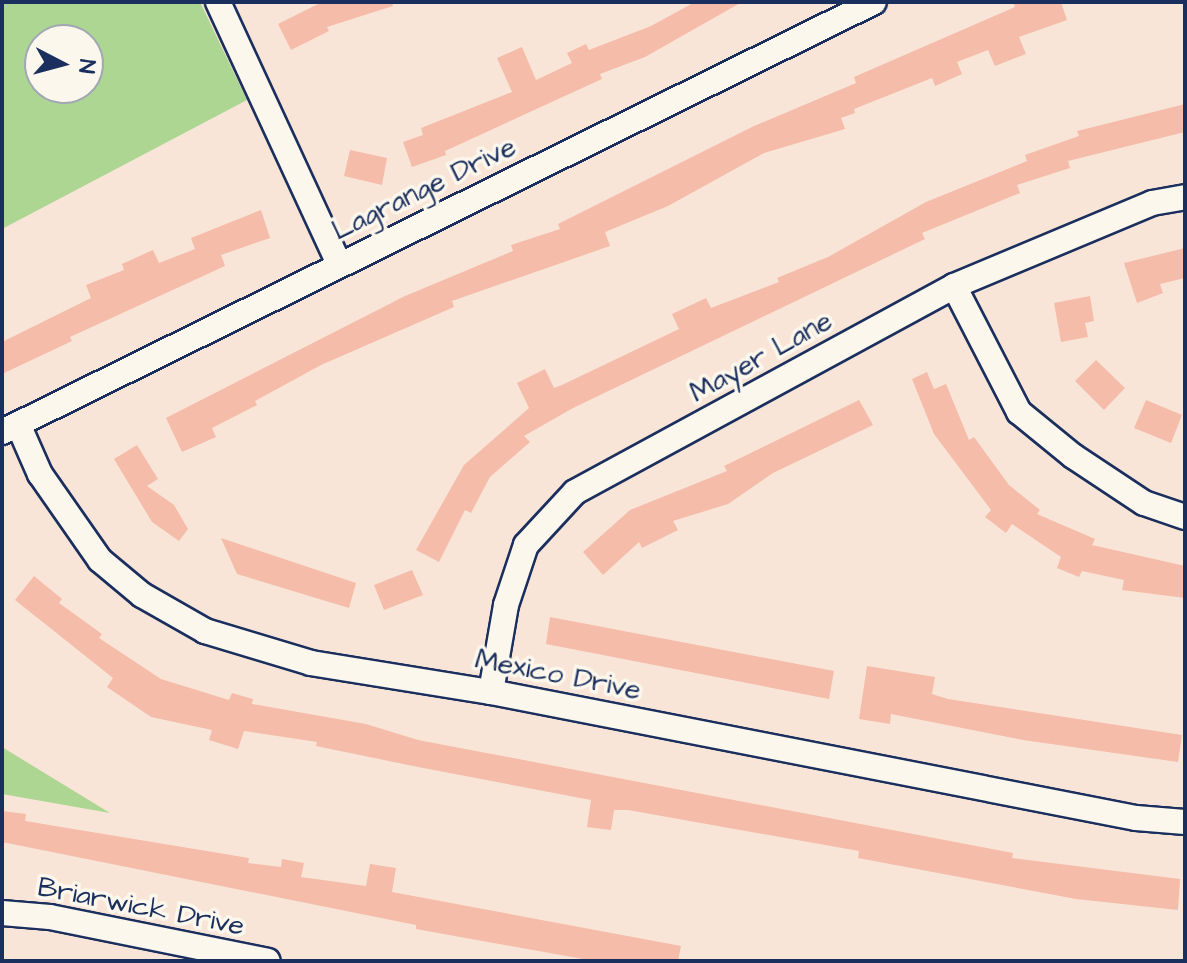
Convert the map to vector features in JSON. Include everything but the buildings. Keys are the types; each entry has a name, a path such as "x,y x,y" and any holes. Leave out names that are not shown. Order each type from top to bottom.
{"street":[{"path":"218,2 339,264"},
{"name":"Lagrange Drive","path":"10,428 874,2"},
{"name":"Mayer Lane","path":"491,692 506,605 526,545 575,492 954,286 1152,203 1185,197"},
{"path":"954,286 1019,412 1073,456 1144,503 1185,517"},
{"name":"Mexico Drive","path":"10,428 100,560 142,595 205,631 311,663 491,692 1121,816 1185,822"},
{"name":"Briarwick Drive","path":"2,913 50,917 268,961"}],"green space":[{"path":"2,2 200,2 247,100 2,229"},
{"path":"2,747 110,813 2,794"}]}
